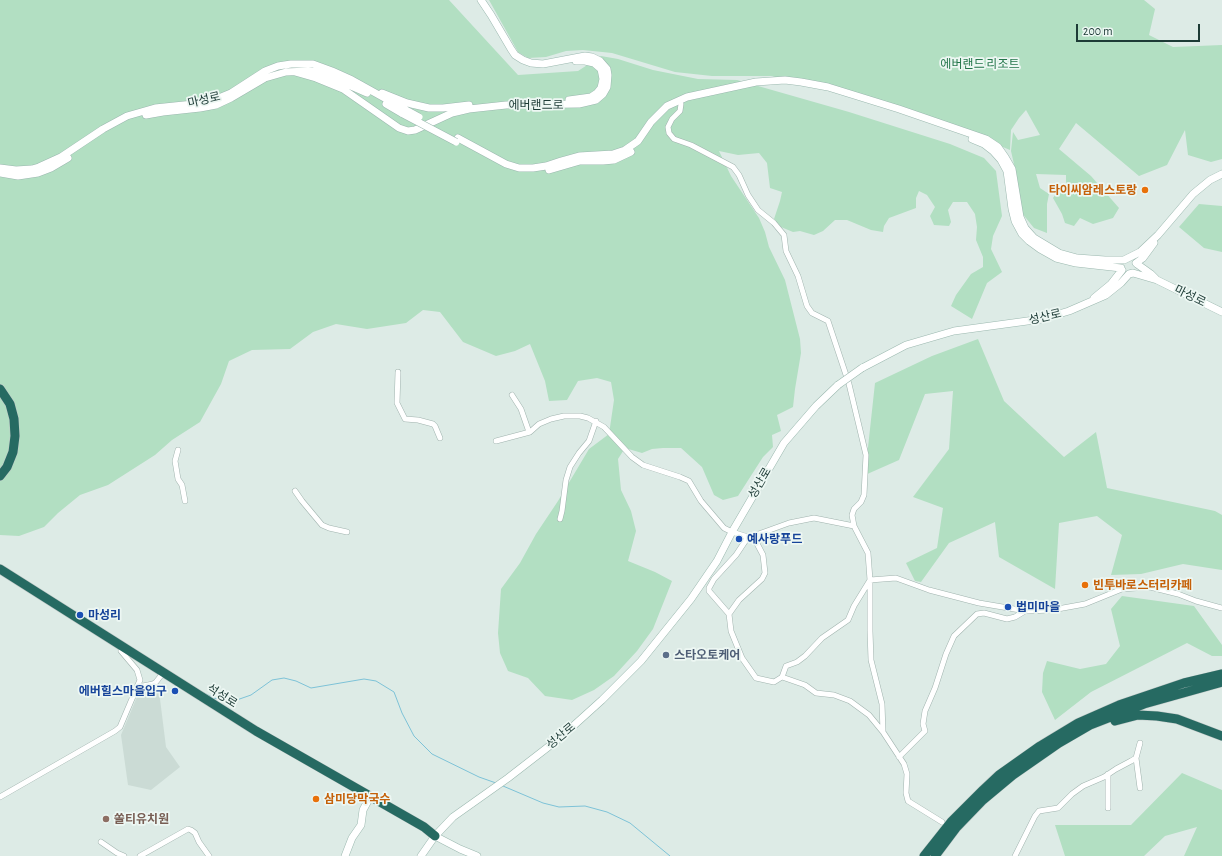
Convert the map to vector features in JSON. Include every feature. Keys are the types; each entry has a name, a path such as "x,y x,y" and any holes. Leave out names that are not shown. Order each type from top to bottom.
{"highway":[{"path":"0,389 10,404 16,436 13,452 0,476"},
{"path":"0,397 8,414 10,427 8,450 0,467"},
{"name":"석성로","path":"0,569 28,590 121,651 369,799 424,828 435,836"},
{"name":"석성로","path":"0,575 28,590 162,675"},
{"path":"924,856 952,822 982,790 1006,770 1040,746 1078,723 1119,705 1184,683 1222,674"},
{"path":"935,856 956,828 983,800 1032,761 1059,743 1090,725 1144,704 1222,682"},
{"path":"1090,725 1100,725 1133,716 1157,716 1177,719 1222,736"}],"street":[{"name":"에버랜드로","path":"368,89 415,105 435,108 505,100 571,100 591,97 599,91 602,83 602,74 598,66 590,61 580,61 540,69 524,66 514,60 476,0"},
{"name":"에버랜드로","path":"295,72 316,78 338,87 364,102 399,128 408,131 415,130 452,113 469,109 506,105 579,104 592,101 602,94 607,87 608,75 606,67 600,61 595,58 585,56 543,64 535,64 523,60 511,49 481,0"},
{"name":"마성로","path":"0,168 16,170 39,167 61,157 103,129 128,116 155,108 203,103 214,100 231,92 259,74 272,68 284,65 299,63 319,66 332,71 368,89 404,112"},
{"name":"마성로","path":"0,173 18,176 42,172 57,165 106,132 134,119 154,113 196,109 216,105 265,78 279,74 308,71 325,74 366,92 404,112"},
{"path":"404,112 506,164 526,168 546,166 561,160 579,156 613,154 624,150 638,141 651,122 667,106 687,97 756,82 785,80 801,82 828,88 899,109 986,139 998,147 1012,169 1020,217 1026,228 1034,238 1059,253 1105,263 1150,243"},
{"path":"457,140 493,164 504,169 517,172 538,172 580,160 614,160 628,153 639,145 664,114 681,104 757,86 773,84 801,86 827,92 897,113 955,132 984,144 994,151 1002,160 1007,171 1012,209 1015,221 1022,234 1040,249 1056,258 1076,263 1105,263 1126,259 1140,252 1158,235 1193,194 1210,180 1222,174"},
{"path":"681,104 680,111 672,119 668,127 669,133 674,139 697,148 733,167 758,210 774,223 784,235 786,251 798,276 807,306 812,313 828,321 849,384 866,455 864,495 852,515 854,526 868,553 870,580 871,660 882,704 883,732"},
{"path":"1087,303 1126,271 1136,269 1136,264 1146,254 1158,235"},
{"path":"1146,254 1149,276"},
{"path":"1126,259 1134,260 1136,264 1149,276"},
{"path":"1121,282 1126,271 1126,259"},
{"name":"마성로","path":"1105,263 1126,271 1149,276 1222,312"},
{"path":"1105,263 1111,274 1111,284"},
{"path":"1087,303 1106,295 1121,282 1149,276"},
{"name":"성산로","path":"435,836 453,817 508,778 561,737 602,700 641,661 692,599 717,561 732,532 784,443 816,406 838,385 862,368 906,345 954,331 1042,319 1070,311 1087,303"},
{"path":"398,372 398,403 404,417 433,424 436,426 440,438"},
{"path":"512,395 521,409 529,432"},
{"path":"496,441 529,432 540,424 551,419 564,416 580,416 596,422 604,427 632,457 642,465 689,481 706,506 724,528 732,532 750,536 789,523 814,518 854,526"},
{"path":"560,519 566,480 570,467 589,441 596,422"},
{"path":"178,450 175,462 178,479 182,485 185,501"},
{"path":"295,491 322,525 347,532"},
{"path":"750,536 736,555 714,579 709,591 729,614 731,631 735,644 742,658 756,678 774,682 782,677 786,666 798,662 822,638 848,620 854,606 870,580"},
{"path":"729,614 739,600 762,579 765,573 763,555 750,536"},
{"path":"870,580 896,578 929,590 972,601 1026,611 1052,610 1086,604 1122,589 1136,588 1165,590 1222,608"},
{"path":"899,757 925,731 923,724 925,711 954,636 977,614 1007,619 1015,617 1026,611"},
{"path":"0,797 120,727 140,680 138,674 121,651"},
{"path":"138,687 153,684 162,675"},
{"path":"782,677 805,685 816,693 834,695 850,701 868,715 883,732 904,764 907,774 906,793 908,801 942,822"},
{"path":"1140,743 1136,758 1140,788"},
{"path":"1015,856 1034,816 1039,811 1058,808 1072,794 1083,786 1136,758"},
{"path":"1108,774 1108,808"},
{"path":"345,856 352,838 361,825 363,810 369,799"},
{"path":"140,856 188,829 195,833 199,842 209,856"},
{"path":"421,856 435,836"},
{"name":"석성로","path":"435,836 476,856"},
{"path":"101,842 124,856"}],"shaded area":[{"path":"159,691 166,747 180,767 151,790 128,785 121,735 139,692"}],"green space":[{"path":"0,0 449,0 518,75 578,71 601,56 618,59 653,70 698,79 737,80 849,112 950,144 984,158 996,171 1002,216 993,236 991,249 1002,272 987,283 972,319 951,306 956,295 971,274 983,267 983,257 976,240 977,227 975,214 967,202 953,202 948,210 951,222 949,226 934,225 930,216 935,207 927,195 919,191 916,198 916,208 889,218 884,226 883,232 871,230 847,220 835,220 823,231 814,235 800,231 793,232 781,227 774,219 782,192 770,188 767,163 759,153 738,155 719,151 731,176 759,218 769,247 785,280 800,339 801,353 793,407 777,415 781,431 772,435 773,447 763,457 738,496 723,500 714,495 702,467 681,448 652,449 642,453 625,448 618,459 621,490 631,511 636,531 628,561 672,581 653,629 637,651 614,676 594,690 572,700 545,696 528,678 508,671 500,653 498,633 501,589 520,563 536,534 558,501 589,449 609,434 614,400 611,382 597,378 578,381 567,400 549,401 545,381 530,344 515,351 496,356 463,342 440,312 423,310 406,323 367,329 336,324 313,332 290,349 252,350 229,361 221,384 200,422 172,440 155,455 108,485 80,495 44,527 19,536 0,535"},
{"name":"에버랜드 리조트","path":"489,0 1144,0 1155,9 1149,35 1173,47 1222,45 1222,159 1211,162 1188,155 1185,130 1167,165 1139,176 1076,123 1059,149 1091,176 1119,208 1113,218 1093,224 1080,218 1074,226 1065,223 1053,198 1066,184 1066,175 1036,174 1040,188 1049,194 1047,204 1047,233 1034,228 1021,212 1016,173 1011,151 1013,132 1018,140 1040,135 1026,110 1011,130 1010,150 941,121 828,86 772,76 712,76 675,72 612,53 583,50 566,51 546,57 528,58 518,52"},
{"path":"1199,204 1222,206 1222,252 1204,248 1179,227"},
{"path":"978,339 1004,401 1064,457 1096,432 1107,488 1215,511 1222,515 1222,570 1183,564 1141,574 1111,575 1122,535 1097,516 1059,523 1055,589 999,557 995,522 949,543 921,582 915,581 906,563 937,548 943,508 913,497 949,449 953,391 925,394 899,460 865,475 875,383 932,356"},
{"path":"1122,596 1194,606 1222,645 1222,656 1212,656 1187,643 1091,692 1055,720 1042,692 1043,673 1047,661 1080,669 1106,664 1120,646 1111,609"},
{"path":"1182,773 1222,790 1222,856 1184,856 1197,827 1165,836 1144,856 1065,856 1055,825 1131,825"}],"waterway":[{"path":"200,691 214,698 231,702 251,695 272,680 284,678 296,681 311,688 364,679 376,681 394,692 402,713 414,736 432,754 479,777 496,783"},
{"path":"503,786 543,803 559,807 585,806 607,812 630,823 670,856"}],"place":[{"name":"타이씨암레스토랑","path":"1145,190"},
{"name":"예사랑푸드","path":"739,539"},
{"name":"빈투바로스터리카페","path":"1085,585"},
{"name":"법미마을","path":"1008,607"},
{"name":"마성리","path":"80,615"},
{"name":"스타오토케어","path":"666,655"},
{"name":"에버힐스마을입구","path":"175,691"},
{"name":"삼미당막국수","path":"316,799"},
{"name":"쏠티유치원","path":"106,819"}]}
